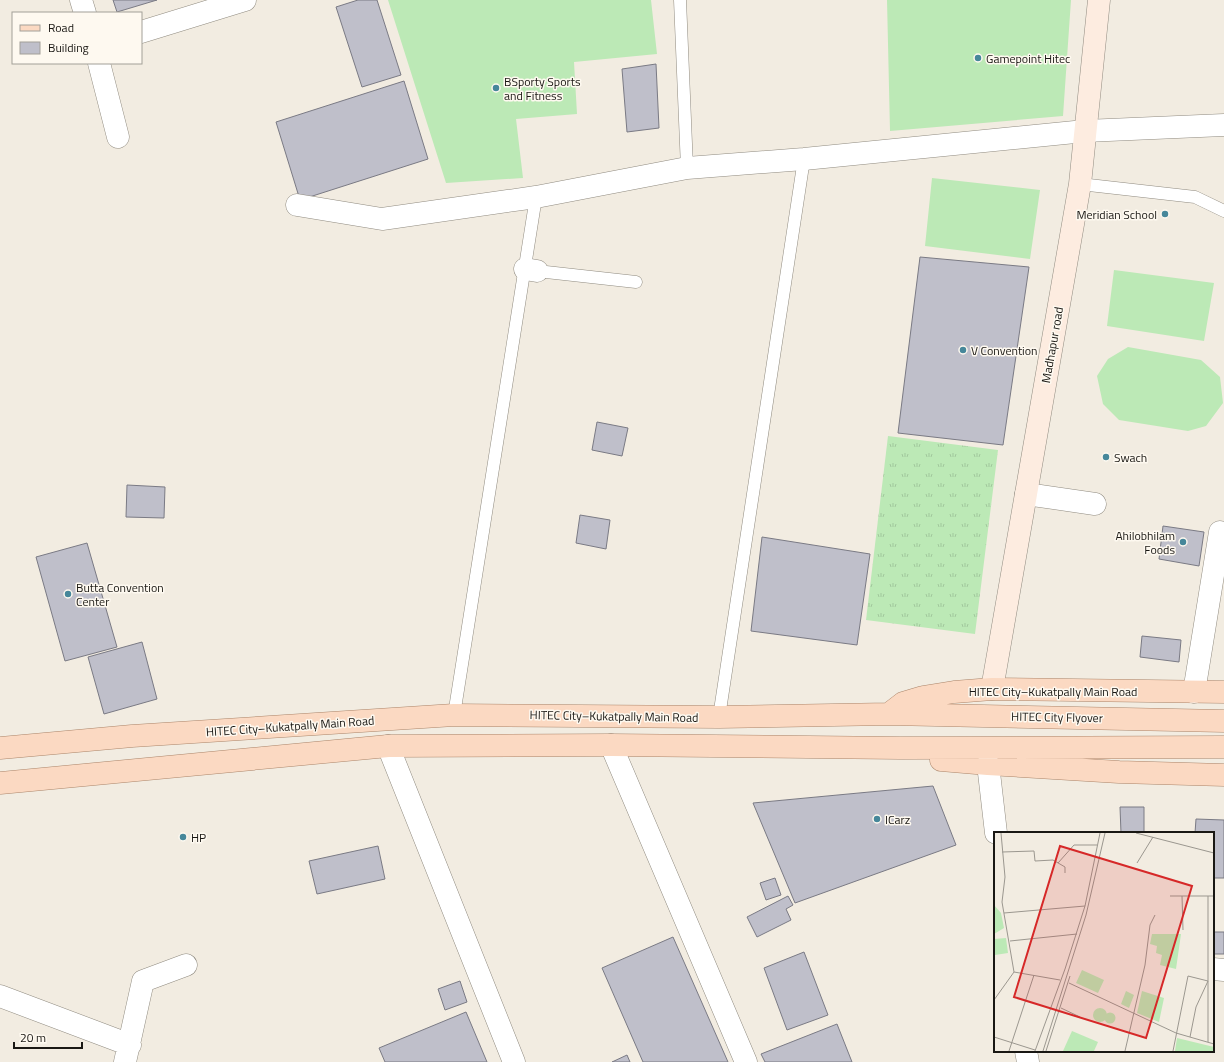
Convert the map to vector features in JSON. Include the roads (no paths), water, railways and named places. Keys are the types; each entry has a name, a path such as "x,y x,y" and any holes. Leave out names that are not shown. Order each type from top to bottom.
{"main road":[{"name":"HITEC City–Kukatpally Main Road","path":"0,748 132,736 454,714 719,717 889,714 903,703 922,697 954,692 992,689 1224,692"},
{"name":"HITEC City Flyover","path":"889,714 1224,720"},
{"path":"0,783 388,746 611,745 900,748 1224,747"},
{"path":"900,748 922,756 943,760 988,764 1119,772 1224,775"}],"street":[{"path":"81,0 85,12"},
{"path":"142,32 245,0"},
{"name":"Madhapur road","path":"992,689 1080,184 1099,0"},
{"path":"99,64 118,136"},
{"path":"297,205 382,219 536,197 687,168 804,159 1085,131 1224,126"},
{"path":"1026,494 1095,504"},
{"path":"1194,692 1220,532"},
{"path":"611,745 746,1062"},
{"path":"388,746 514,1062"},
{"path":"988,764 996,832"},
{"path":"0,996 127,1053 144,981 186,965"},
{"path":"1214,969 1224,970"},
{"path":"1026,1052 1028,1062"}],"lane":[{"path":"680,0 687,168"},
{"path":"719,717 804,159"},
{"path":"1080,184 1195,197 1224,211"},
{"path":"454,714 531,270 536,197"},
{"path":"531,270 636,282"}],"place":[{"name":"Gamepoint Hitec","path":"978,58"},
{"name":"BSporty Sports and Fitness","path":"496,88"},
{"name":"Meridian School","path":"1165,214"},
{"name":"V Convention","path":"963,350"},
{"name":"Swach","path":"1106,457"},
{"name":"Ahilobhilam Foods","path":"1183,542"},
{"name":"Butta Convention Center","path":"68,594"},
{"name":"ICarz","path":"877,819"},
{"name":"HP","path":"183,837"}]}
